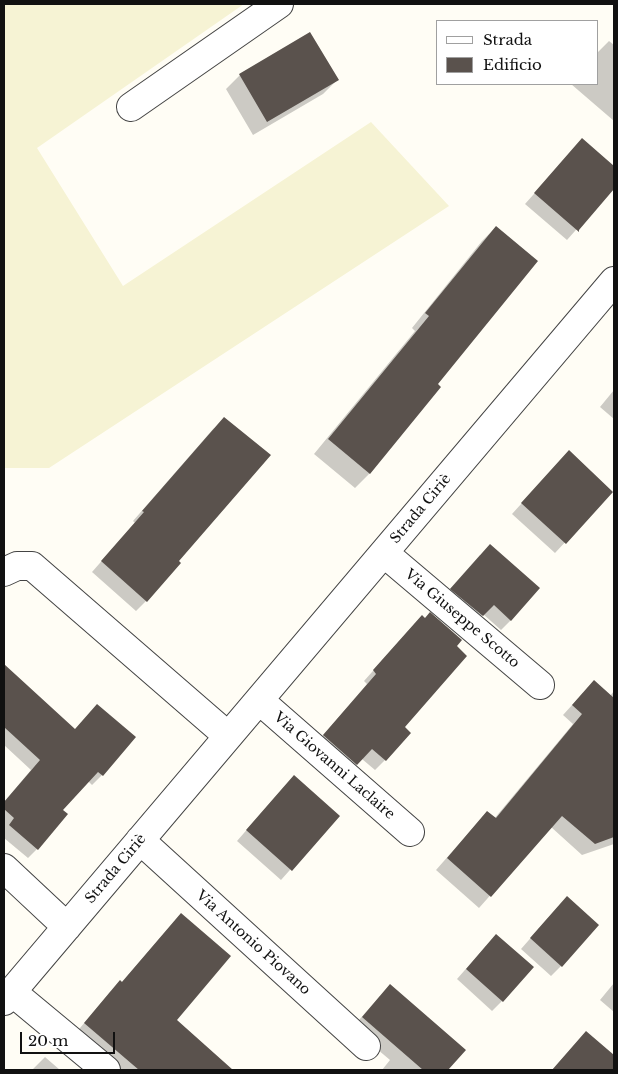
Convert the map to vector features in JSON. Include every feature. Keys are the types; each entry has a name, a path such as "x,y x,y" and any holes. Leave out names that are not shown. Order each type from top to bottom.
{"street":[{"path":"131,107 280,4"},
{"name":"Strada Ciriè","path":"8,997 614,281"},
{"name":"Via Giuseppe Scotto","path":"384,553 540,685"},
{"path":"4,572 17,566 32,566 228,736"},
{"name":"Via Giovanni Laclaire","path":"259,700 410,832"},
{"name":"Via Antonio Piovano","path":"140,840 366,1046"},
{"path":"4,868 67,927"},
{"path":"8,997 106,1070"}],"shaded area":[{"path":"4,4 244,4 37,148 123,286 371,122 449,206 49,468 4,468"}],"building":[{"path":"310,32 339,80 267,122 239,74"},
{"path":"582,138 614,166 614,189 579,232 534,193"},
{"path":"496,226 538,261 438,384 441,387 370,474 328,439 429,316 425,313"},
{"path":"224,417 271,455 179,561 181,563 147,602 101,561"},
{"path":"569,450 613,492 566,544 521,503"},
{"path":"490,544 540,588 511,621 494,605 483,616 450,589"},
{"path":"430,612 462,640 457,646 467,656 405,727 411,733 386,761 372,749 357,765 323,735 376,674 373,670 422,615 425,618"},
{"path":"4,664 75,729 97,704 136,737 103,776 98,772 63,810 68,814 38,850 9,825 14,818 4,809 4,802 40,760 4,727"},
{"path":"594,680 614,698 614,837 595,844 562,816 491,897 447,858 487,811 496,818 582,714 572,705"},
{"path":"294,775 340,816 292,871 246,830"},
{"path":"567,896 599,925 562,967 530,938"},
{"path":"181,913 231,956 177,1020 233,1070 139,1070 84,1023"},
{"path":"496,934 534,967 503,1002 466,969"},
{"path":"390,984 466,1050 448,1070 423,1070 362,1017"},
{"path":"586,1031 614,1055 614,1070 552,1070"}]}
